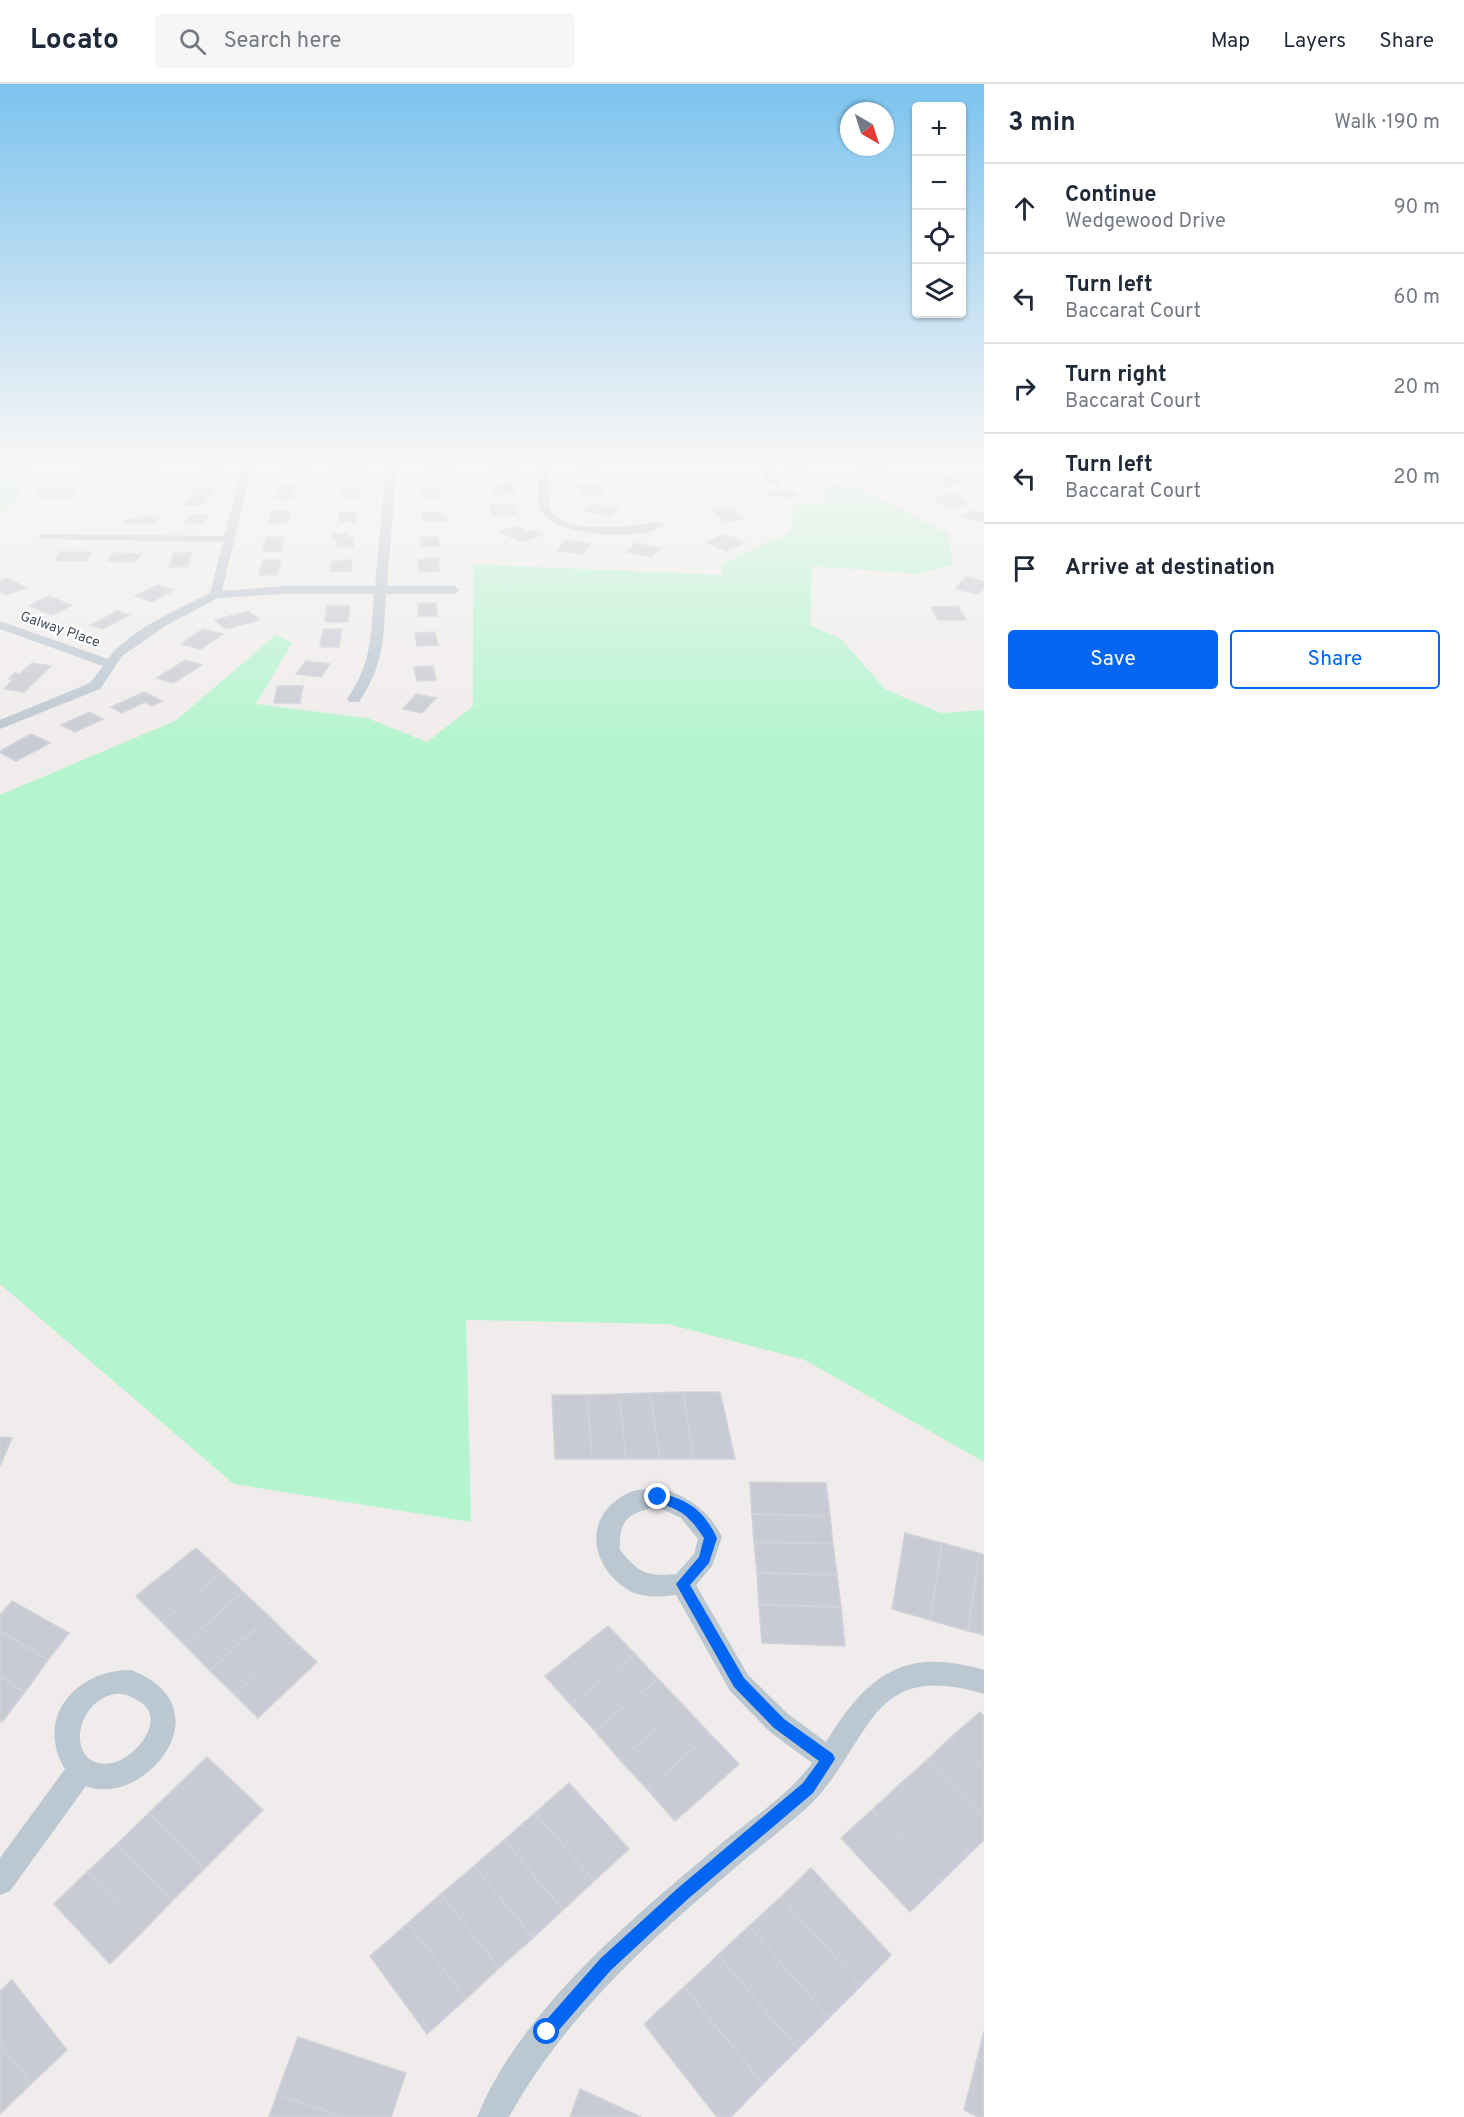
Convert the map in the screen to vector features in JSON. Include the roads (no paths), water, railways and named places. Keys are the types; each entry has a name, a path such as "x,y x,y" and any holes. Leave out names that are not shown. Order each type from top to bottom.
{"street":[{"path":"215,595 225,555"},
{"path":"354,699 367,680 375,655 383,555"},
{"path":"0,725 95,686 118,653 163,622 215,595 285,590 454,590"},
{"name":"Galway Place","path":"0,625 110,663"},
{"path":"658,1497 680,1503 696,1517 710,1538 704,1559 682,1584 660,1586 638,1583 622,1570 608,1553 607,1533 615,1515 634,1501 658,1497"},
{"path":"682,1584 739,1683 779,1723 828,1759"},
{"path":"492,2117 505,2091 547,2032 606,1964 683,1893 808,1788 866,1705 892,1683 926,1673 945,1672 984,1682"},
{"path":"0,1881 81,1770"}]}
